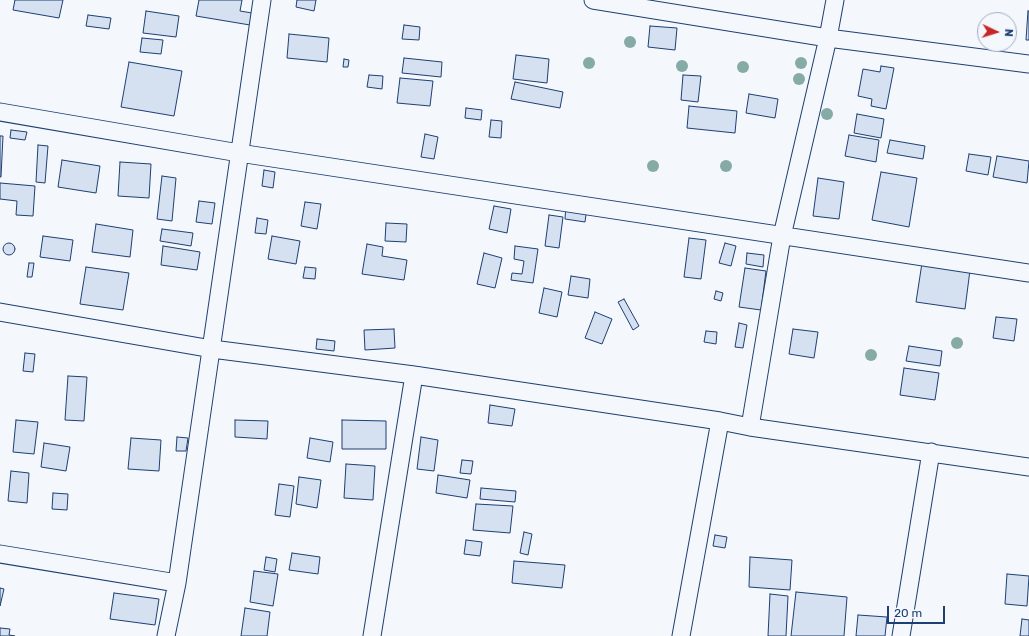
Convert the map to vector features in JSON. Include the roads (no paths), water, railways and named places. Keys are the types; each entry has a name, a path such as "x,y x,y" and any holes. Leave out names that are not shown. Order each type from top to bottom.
{"street":[{"path":"166,636 177,583 262,0"},
{"path":"593,0 828,38 1029,64"},
{"path":"750,427 782,236 828,38 835,0"},
{"path":"0,112 239,153 1029,273"},
{"path":"0,312 212,349 414,375 720,421 750,427 1029,467"},
{"path":"372,636 414,375"},
{"path":"681,636 720,421"},
{"path":"901,636 931,452"},
{"path":"0,554 177,583"}]}
